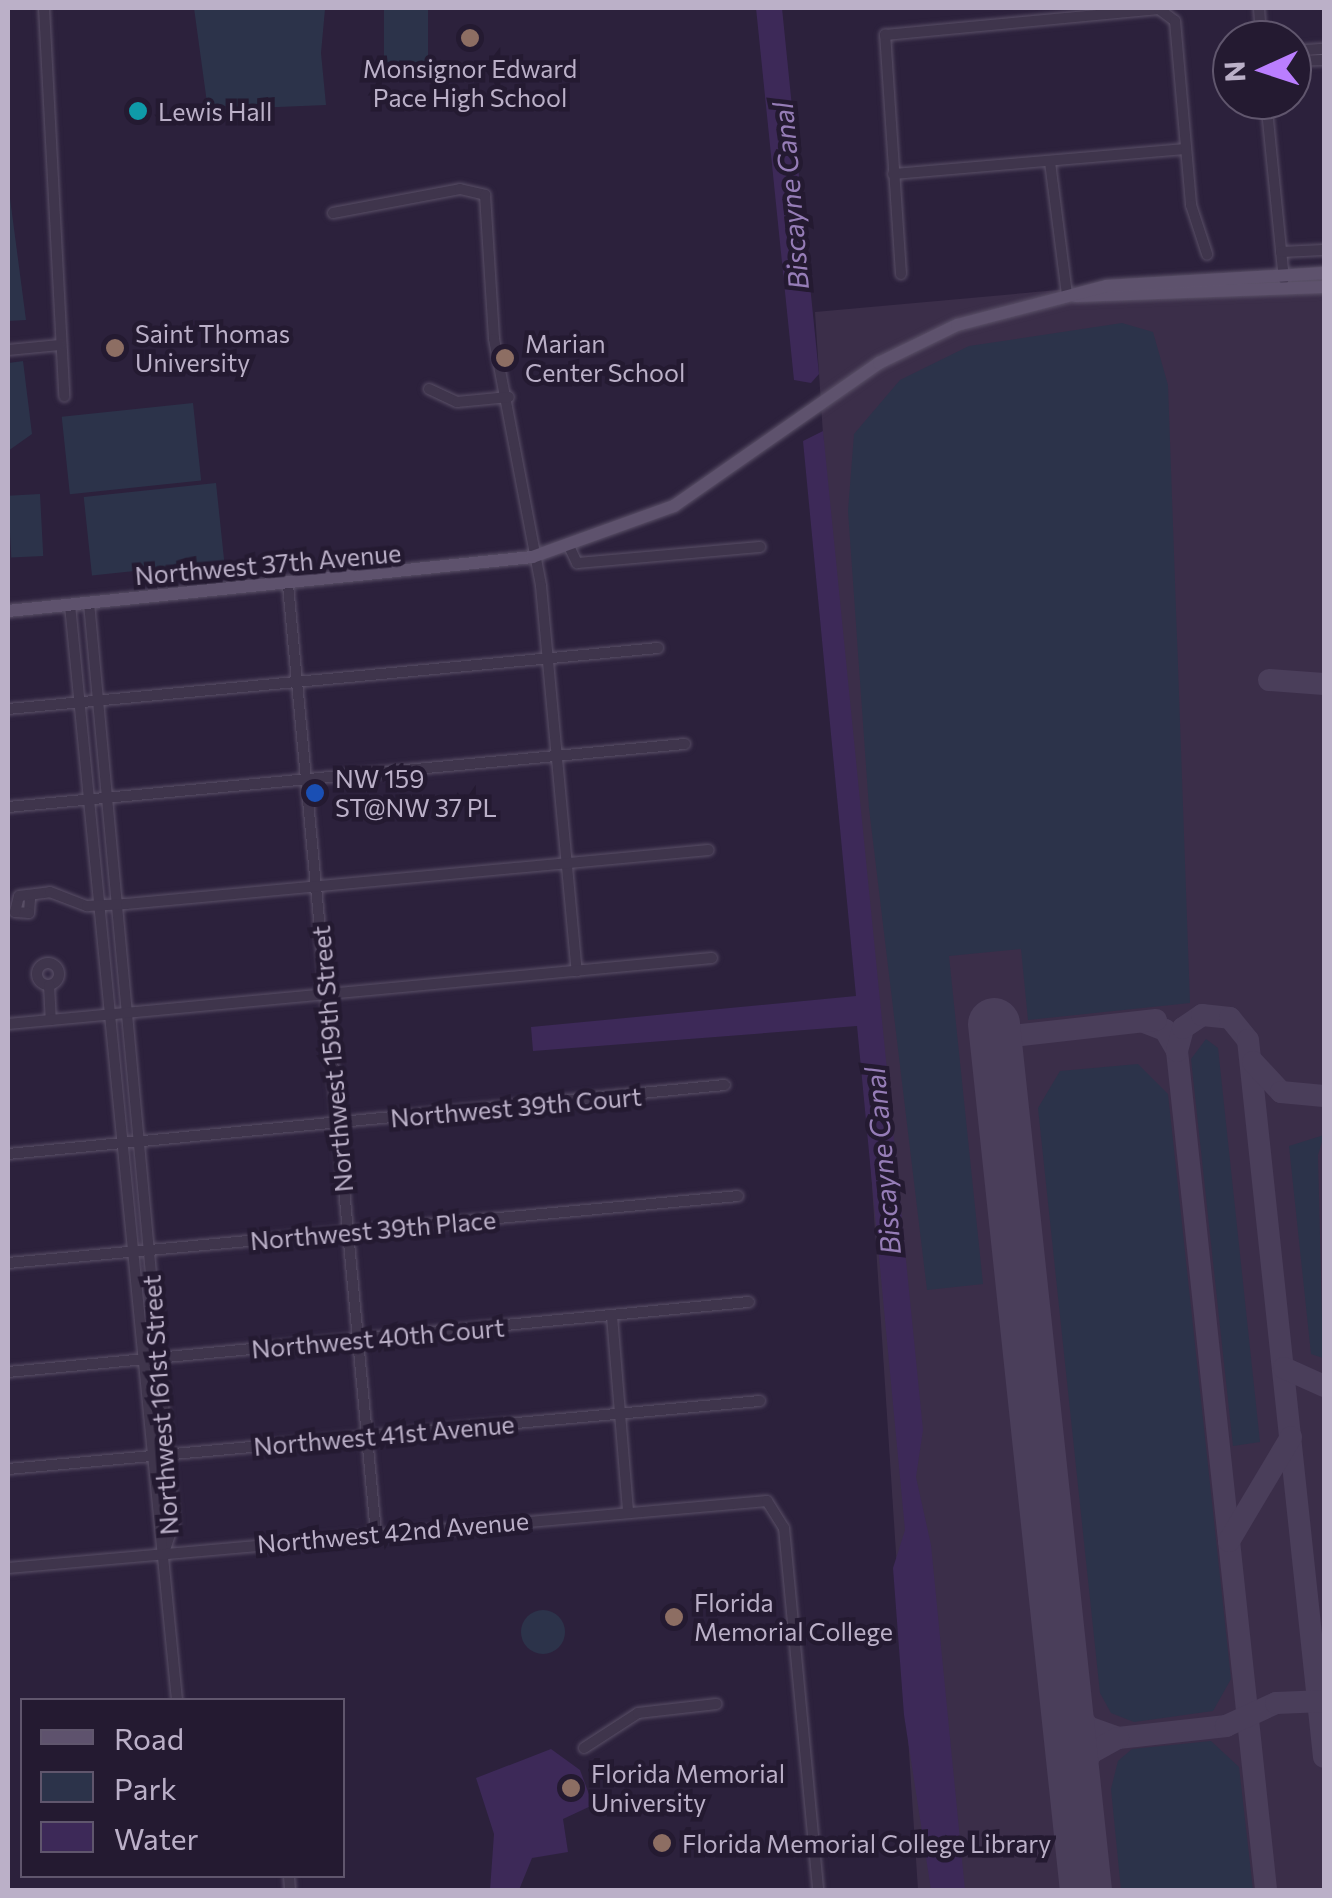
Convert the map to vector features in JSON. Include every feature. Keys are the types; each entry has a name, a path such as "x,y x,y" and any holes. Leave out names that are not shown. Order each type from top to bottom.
{"main road":[{"path":"1284,282 1324,272"},
{"name":"Northwest 37th Avenue","path":"8,611 532,557 674,506 912,344 1068,295 1284,282"},
{"path":"1284,282 1324,287"}],"street":[{"path":"44,8 59,164 46,183 64,396"},
{"path":"901,274 880,46 896,31 1159,9 1176,21 1195,232 1207,254"},
{"path":"1268,120 1284,282"},
{"path":"893,174 1186,148"},
{"path":"1050,162 1068,295"},
{"path":"333,213 460,189 485,194 489,302 509,398 548,658 578,972"},
{"path":"1281,252 1324,250"},
{"path":"8,350 60,345"},
{"path":"430,389 457,402 509,398"},
{"path":"569,546 576,563 760,547"},
{"name":"Northwest 159th Street","path":"288,585 376,1534"},
{"name":"Northwest 161st Street","path":"89,603 175,1541 164,1553"},
{"name":"Northwest 161st Street","path":"70,605 149,1457 164,1553"},
{"path":"8,709 658,648"},
{"path":"8,807 685,744"},
{"path":"30,899 59,892 98,906 116,905 710,850"},
{"path":"8,1024 712,958"},
{"path":"49,985 51,1020"},
{"name":"Northwest 39th Court","path":"8,1154 725,1085"},
{"name":"Northwest 39th Place","path":"8,1263 738,1196"},
{"name":"Northwest 40th Court","path":"8,1372 749,1302"},
{"path":"612,1316 628,1511"},
{"name":"Northwest 41st Avenue","path":"8,1470 760,1401"},
{"name":"Northwest 42nd Avenue","path":"8,1568 755,1499 776,1508 818,1890"},
{"path":"164,1553 177,1698"},
{"path":"584,1748 638,1713 716,1704"}],"shaded area":[{"path":"1324,266 1324,1890 918,1890 815,312"}],"green space":[{"path":"194,8 334,8 325,9 321,53 326,105 208,110"},
{"path":"384,8 428,8 428,73 384,73"},
{"path":"8,183 26,320 8,321"},
{"path":"1122,323 1153,332 1168,385 1190,1003 1028,1020 1021,949 949,956 983,1284 927,1290 869,808 848,511 854,434 900,380 969,346"},
{"path":"23,361 32,434 8,451 8,363"},
{"path":"193,403 201,481 70,494 62,417"},
{"path":"216,483 224,562 92,575 84,497"},
{"path":"40,494 43,556 11,558 8,496"},
{"path":"1206,1039 1218,1048 1260,1442 1233,1446 1191,1059"},
{"path":"1138,1064 1168,1094 1231,1679 1213,1711 1134,1722 1111,1713 1100,1693 1038,1108 1060,1071"},
{"path":"1324,1135 1318,1155 1323,1358 1311,1354 1289,1146"},
{"path":"543,1610 559,1616 565,1632 559,1648 543,1654 527,1648 521,1632 527,1616"},
{"path":"1211,1741 1239,1767 1253,1890 1121,1890 1111,1789 1118,1761 1132,1749"}],"water":[{"name":"Biscayne Canal","path":"756,8 782,8 819,374 811,383 794,380"},
{"name":"Biscayne Canal","path":"823,431 923,1430 916,1477 931,1545 965,1890 931,1890 904,1715 893,1568 905,1530 857,1026 533,1051 531,1027 856,996 803,441"},
{"path":"551,1749 580,1770 593,1805 563,1819 568,1852 532,1858 519,1890 490,1890 494,1834 476,1778"}],"taxiway":[{"path":"1269,680 1324,684"},
{"path":"1177,1051 1183,1028 1202,1015 1230,1018 1248,1040 1324,1757"},
{"path":"995,1038 1156,1020"},
{"path":"1144,1022 1165,1030 1177,1051 1266,1890"},
{"path":"1253,1062 1281,1092 1324,1096"},
{"path":"1284,1368 1324,1386"},
{"path":"1229,1541 1291,1437"},
{"path":"1065,1696 1088,1727 1118,1738 1226,1726 1276,1703 1324,1701"},
{"path":"1074,1784 1091,1753 1118,1738"}],"runway":[{"path":"994,1024 1086,1890"}],"place":[{"name":"Monsignor Edward Pace High School","path":"470,38"},
{"name":"Lewis Hall","path":"138,111"},
{"name":"Saint Thomas University","path":"115,348"},
{"name":"Marian Center School","path":"505,358"},
{"name":"NW 159 ST@NW 37 PL","path":"315,793"},
{"name":"Florida Memorial College","path":"674,1617"},
{"name":"Florida Memorial University","path":"571,1788"},
{"name":"Florida Memorial College Library","path":"662,1843"}]}
